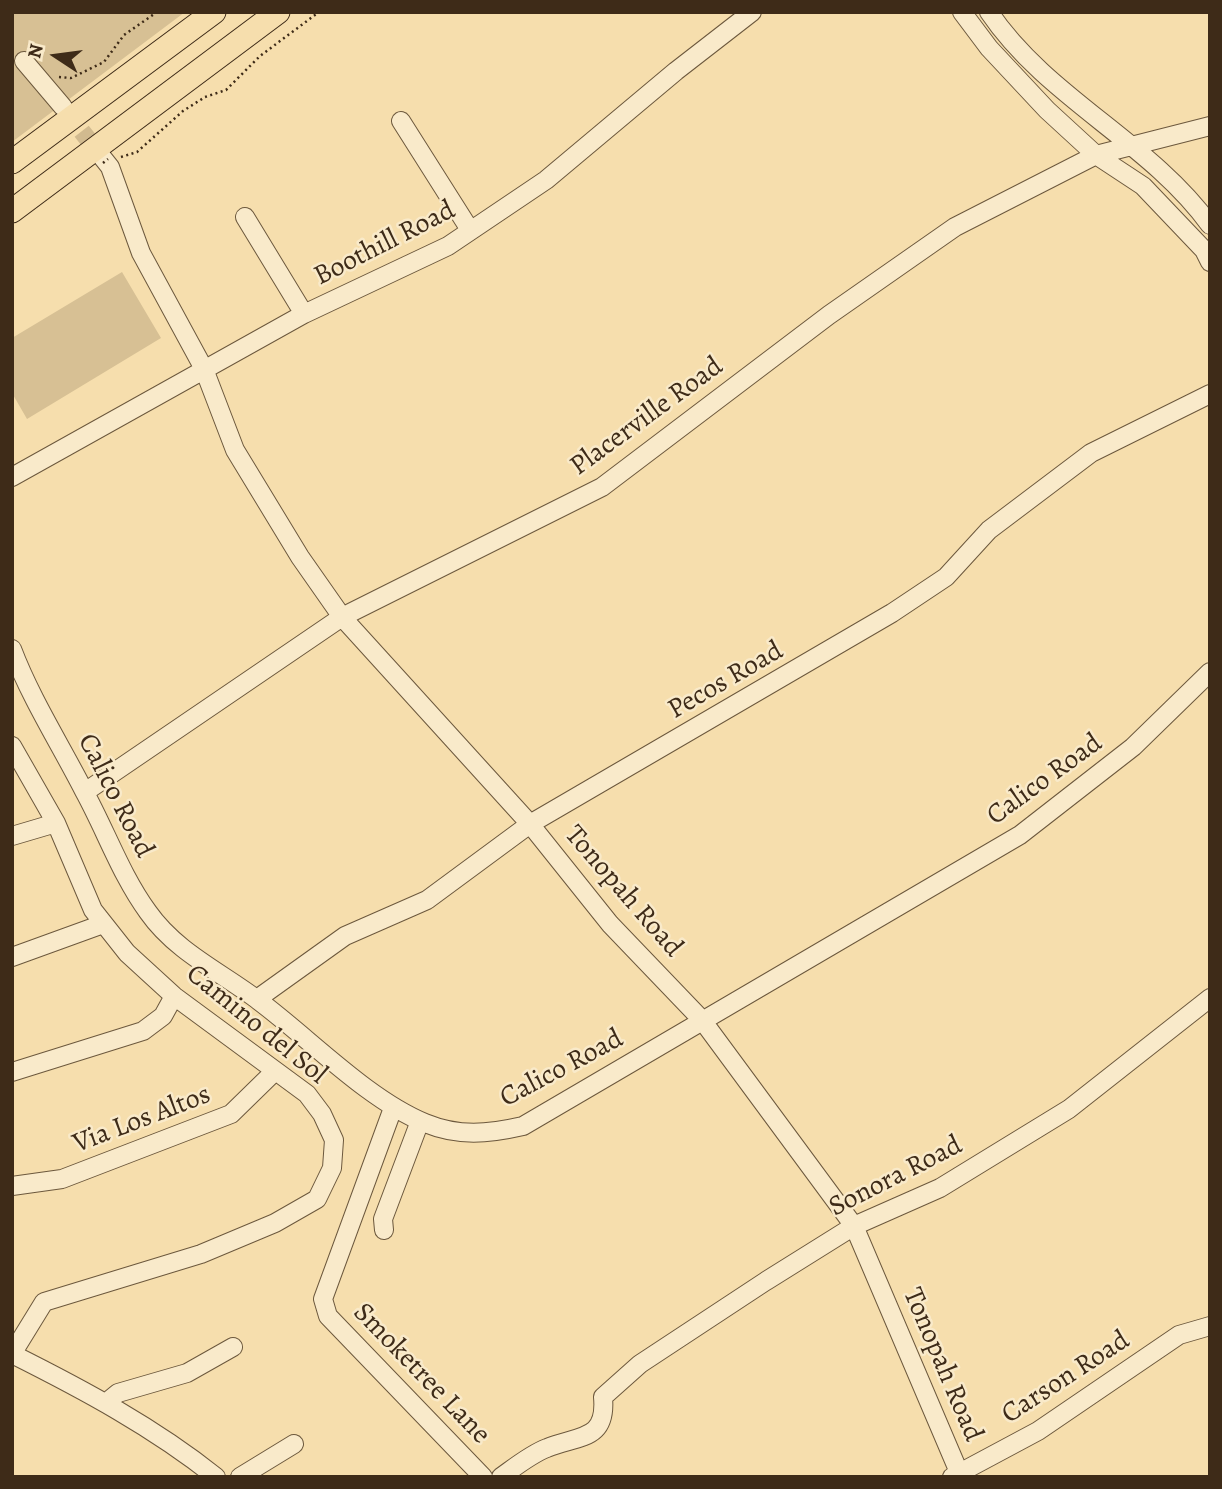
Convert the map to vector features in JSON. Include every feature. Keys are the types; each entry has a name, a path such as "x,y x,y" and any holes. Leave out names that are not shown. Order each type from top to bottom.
{"main road":[{"path":"12,162 214,12"},
{"path":"12,211 278,12"}],"street":[{"name":"Boothill Road","path":"12,477 304,314 448,246 546,180 676,71 752,12"},
{"path":"962,12 989,48 1047,110 1096,155 1143,186 1205,250 1210,262"},
{"path":"989,12 1001,29 1069,99 1130,147 1198,208 1210,225"},
{"path":"24,61 63,107"},
{"path":"401,121 470,230"},
{"name":"Placerville Road","path":"85,792 342,617 602,487 829,315 955,227 1096,155 1210,126"},
{"name":"Tonopah Road","path":"105,160 110,167 141,253 204,369 235,450 300,557 342,617 530,824 610,923 702,1020 854,1226 957,1475"},
{"path":"246,217 304,314"},
{"name":"Pecos Road","path":"257,999 345,936 427,900 530,824 892,613 946,577 989,530 1091,453 1210,394"},
{"name":"Calico Road","path":"12,649 22,674 85,792 129,883 149,915 183,949 257,999 393,1108 420,1121 459,1133 490,1134 523,1126 1020,835 1133,747 1210,673"},
{"name":"Camino del Sol","path":"12,746 56,823 93,910 103,924 127,953 174,996 307,1094 323,1114 334,1140 332,1168 317,1199 275,1223 201,1254 44,1302 12,1354"},
{"path":"12,836 56,823"},
{"path":"12,957 103,924"},
{"path":"12,1072 143,1031 163,1016 174,996"},
{"name":"Sonora Road","path":"501,1477 546,1448 596,1430 605,1416 603,1397 640,1364 854,1226 940,1188 1069,1109 1210,998"},
{"name":"Via Los Altos","path":"12,1186 62,1180 231,1114 274,1072"},
{"name":"Smoketree Lane","path":"393,1108 323,1299 328,1316 483,1477"},
{"path":"384,1230 383,1219 420,1121"},
{"name":"Carson Road","path":"957,1475 1038,1431 1179,1335 1210,1326"},
{"path":"107,1402 118,1393 187,1373 233,1347"},
{"path":"12,1354 107,1402 174,1444 216,1477"},
{"path":"240,1477 294,1444"}],"path":[{"path":"53,75 71,78 104,62 116,43 158,12"},
{"path":"105,160 137,152 183,111 205,97 226,90 260,56 319,12"}],"shaded area":[{"path":"12,12 185,12 12,142"},
{"path":"122,272 161,338 27,419 12,393 12,338"}],"tunnel":[{"path":"65,110 102,157"}]}
